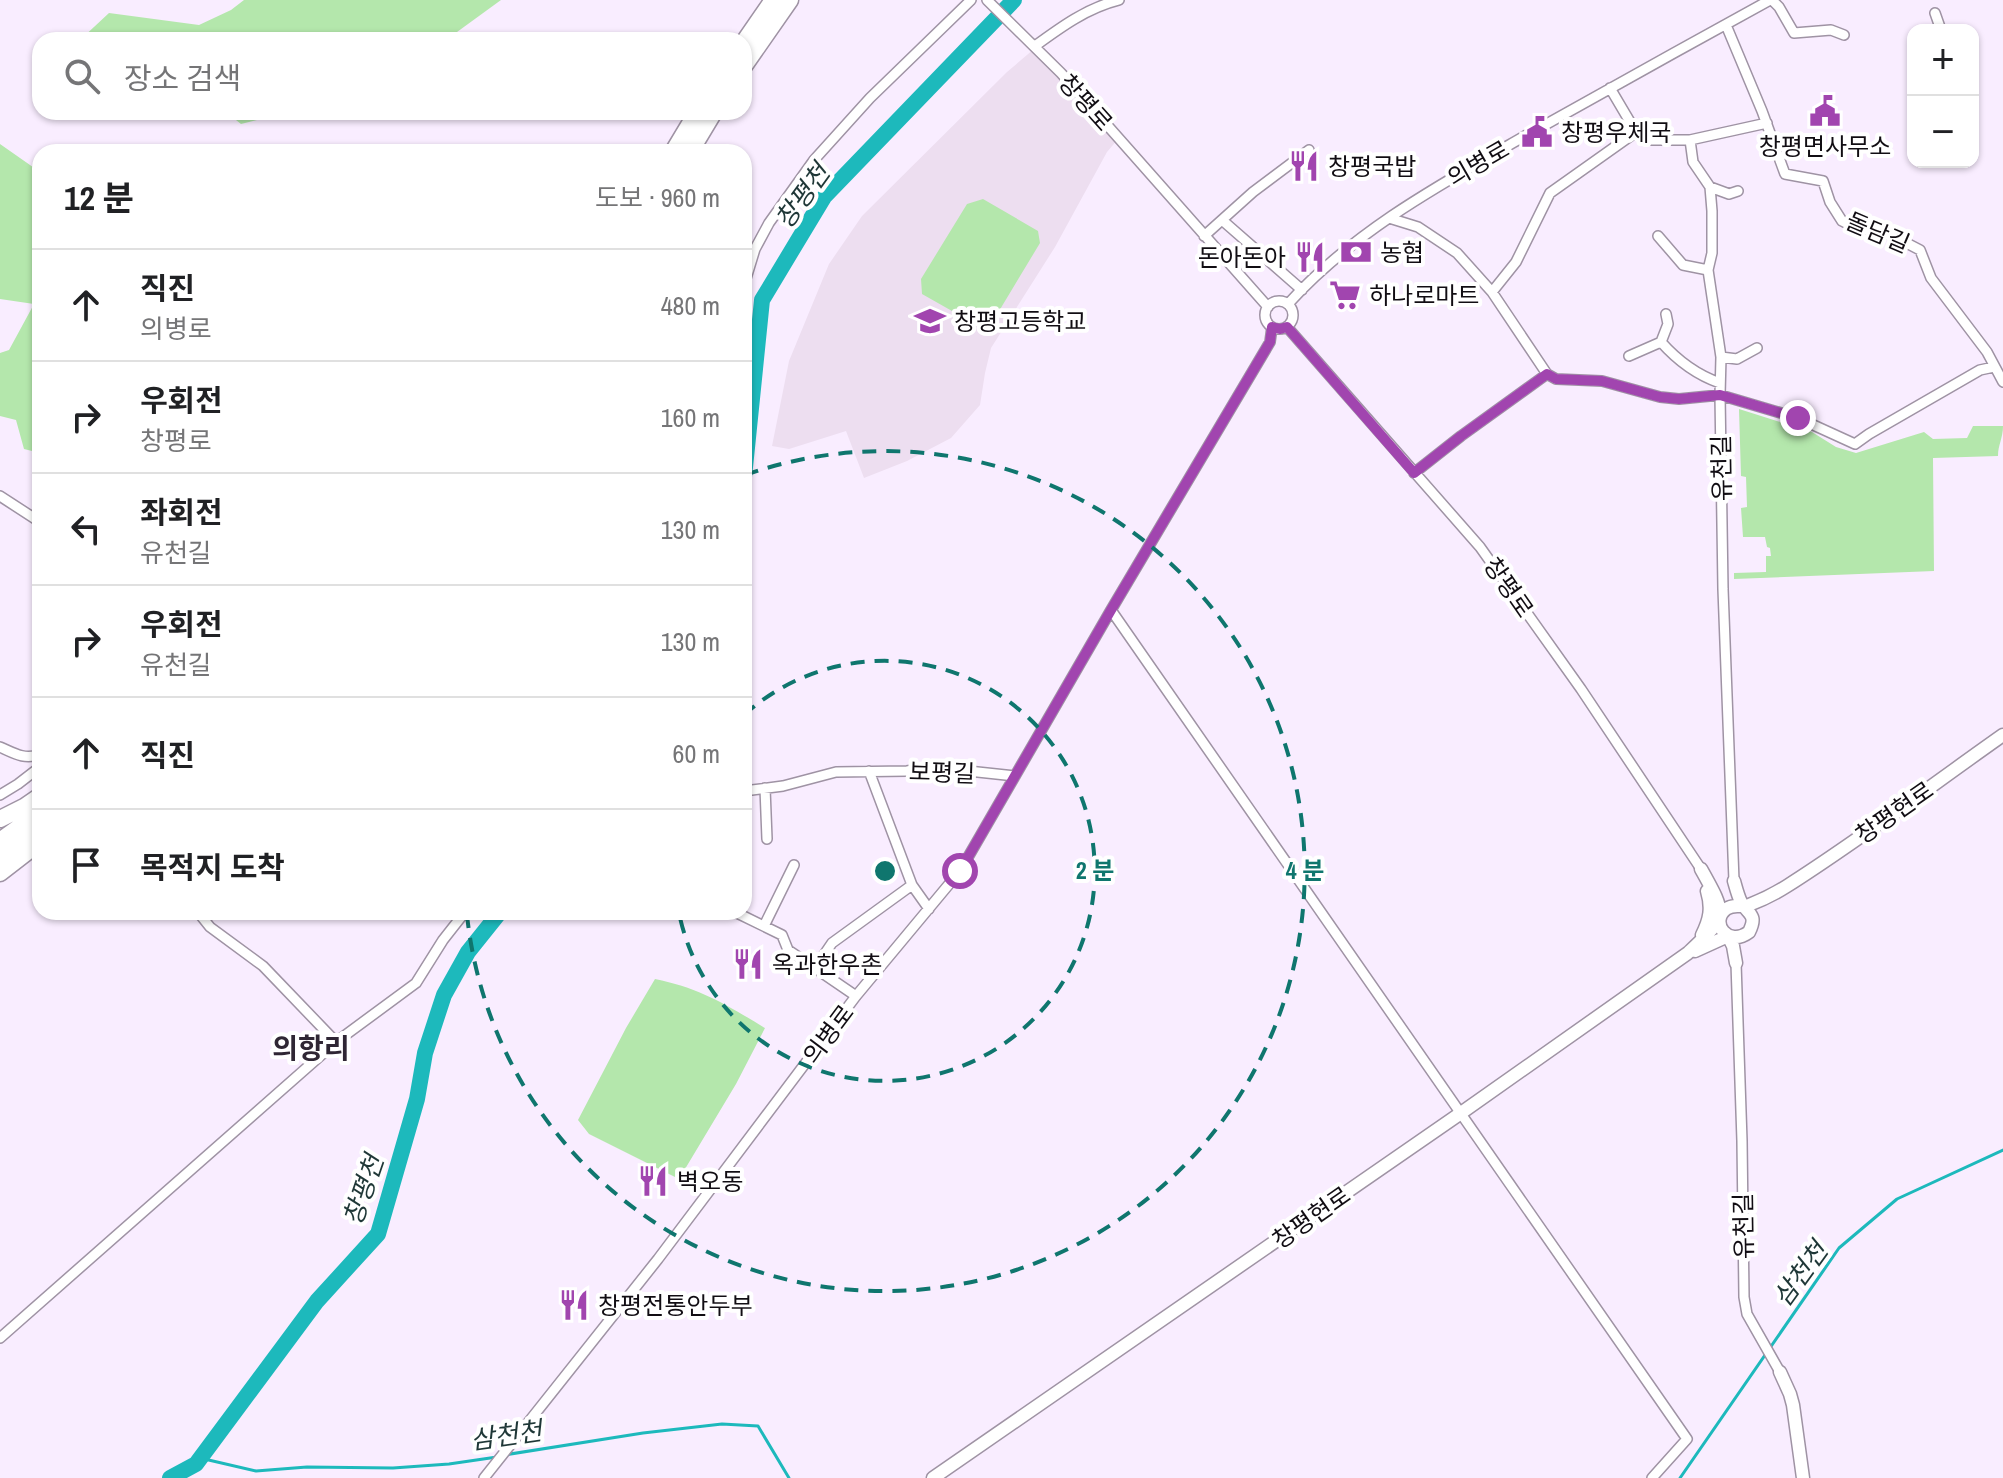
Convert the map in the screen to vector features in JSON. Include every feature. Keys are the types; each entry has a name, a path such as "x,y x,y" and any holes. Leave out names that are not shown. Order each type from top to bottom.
{"highway":[{"path":"751,32 773,0"},
{"path":"752,55 790,0"},
{"path":"678,144 692,120"},
{"path":"695,144 709,120"},
{"path":"0,819 32,802"},
{"path":"0,841 32,818"},
{"path":"0,856 32,832"},
{"path":"0,873 32,848"}],"main road":[{"name":"창평현로","path":"1780,890 2003,735"},
{"path":"1701,869 1738,906 1750,912 1753,920"},
{"path":"1701,869 1718,900 1721,928 1733,946 1736,963"},
{"path":"1688,953 1710,917 1710,903 1701,869"},
{"path":"1734,881 1752,893 1780,890"},
{"path":"1734,881 1738,906"},
{"path":"1688,953 1715,927 1725,910 1780,890"},
{"path":"1736,963 1753,920 1780,890"},
{"path":"1688,953 1728,936 1737,938 1746,935"},
{"path":"1688,953 1719,948 1728,952 1736,963"},
{"name":"창평현로","path":"933,1478 1688,953"},
{"name":"유천길","path":"1780,1372 1793,1405 1803,1478"}],"street":[{"path":"752,259 769,223 814,160 870,98 971,0"},
{"name":"창평로","path":"987,0 1120,139 1268,307"},
{"path":"1032,44 1090,10 1119,0"},
{"path":"1771,0 1779,7 1794,33 1831,30 1844,35"},
{"name":"의병로","path":"1288,304 1360,238 1451,178 1771,0"},
{"path":"1935,13 1939,24"},
{"name":"돌담길","path":"1726,25 1785,174 1823,181 1830,202 1842,221 1864,230 1891,235 1920,250 1931,278 1974,333 1994,367"},
{"path":"1610,88 1636,132 1648,140 1690,140 1767,123"},
{"path":"1492,292 1516,262 1550,193 1636,132"},
{"path":"1690,140 1693,162 1710,187 1729,194 1738,191"},
{"path":"1204,236 1253,192 1309,150"},
{"name":"유천길","path":"1710,187 1712,253 1708,270 1721,357 1723,605 1734,881"},
{"path":"1389,218 1418,227 1457,253 1492,292 1547,374 1556,379 1610,382 1660,397 1679,399 1720,395 1798,418 1855,444 1980,370 1994,367 2003,382"},
{"path":"1222,220 1302,290"},
{"path":"1658,236 1683,265 1708,270"},
{"path":"1277,301 1288,304 1294,314 1292,322 1280,329 1272,327 1265,315 1268,307 1277,301"},
{"path":"1629,356 1661,342 1668,324 1666,314"},
{"name":"의병로","path":"484,1478 658,1259 856,996 960,871 1270,342 1272,327"},
{"name":"창평로","path":"1287,327 1480,547 1581,689 1701,869"},
{"path":"1661,342 1681,361 1720,383"},
{"path":"1721,357 1737,359 1757,348"},
{"path":"1414,473 1547,374"},
{"path":"0,496 32,517"},
{"path":"1111,610 1687,1439 1652,1478"},
{"path":"0,747 17,756 32,757"},
{"name":"보평길","path":"752,790 783,786 836,772 907,771 931,767 1015,776"},
{"name":"보평길","path":"869,771 912,885 929,909"},
{"path":"0,795 32,773"},
{"path":"765,788 767,839"},
{"path":"764,926 794,865"},
{"path":"815,968 832,943 912,885"},
{"path":"204,920 263,966 336,1042"},
{"path":"0,1338 336,1042 416,983 459,920"},
{"path":"752,920 782,935 788,950 856,996"},
{"name":"유천길","path":"1736,963 1744,1297 1747,1314 1780,1372"}],"shaded area":[{"name":"창평고등학교","path":"1034,49 1118,139 1107,152 1055,247 991,348 980,405 951,438 907,461 864,478 846,431 789,449 772,446 789,361 829,264 862,216"}],"green space":[{"path":"244,0 501,0 457,32 89,32 109,13 199,25 231,10"},
{"path":"236,120 257,120 241,124"},
{"path":"0,144 32,166 32,304 0,299"},
{"path":"983,199 1038,231 1040,243 990,326 982,328 922,294 921,279 967,204"},
{"path":"32,308 32,451 24,449 16,420 0,416 0,353 9,350"},
{"path":"1739,409 1812,432 1836,447 1856,453 1924,432 1933,439 1967,438 1973,426 2003,426 2003,430 1998,456 1933,458 1934,571 1734,579 1734,573 1766,572 1766,556 1771,556 1765,537 1743,537 1741,508 1747,507 1746,477 1741,476"},
{"path":"655,979 700,992 765,1028 736,1084 679,1179 589,1134 578,1120"}],"waterway":[{"name":"창평천","path":"752,398 762,300 824,197 1014,0"},
{"name":"창평천","path":"170,1478 196,1464 317,1301 378,1234 417,1099 425,1053 444,995 468,952 494,920"},
{"name":"삼천천","path":"1680,1478 1839,1248 1897,1199 2003,1150"},
{"name":"삼천천","path":"504,1455 643,1433 722,1424 758,1426 789,1478"},
{"name":"삼천천","path":"200,1458 256,1471 307,1467 393,1468 497,1457"}],"place":[{"name":"창평면사무소","path":"1825,111"},
{"name":"창평우체국","path":"1537,132"},
{"name":"창평국밥","path":"1304,166"},
{"name":"농협","path":"1356,252"},
{"name":"돈아돈아","path":"1310,257"},
{"name":"하나로마트","path":"1345,295"},
{"name":"창평고등학교","path":"930,321"},
{"name":"옥과한우촌","path":"748,964"},
{"name":"벽오동","path":"653,1181"},
{"name":"창평전통안두부","path":"574,1305"}],"district":[{"name":"의항리","path":"311,1048"}],"route":[{"path":"960,871 1270,342 1272,327 1287,327 1414,473 1547,374 1556,379 1618,384 1660,397 1679,399 1720,395 1798,418"}]}
